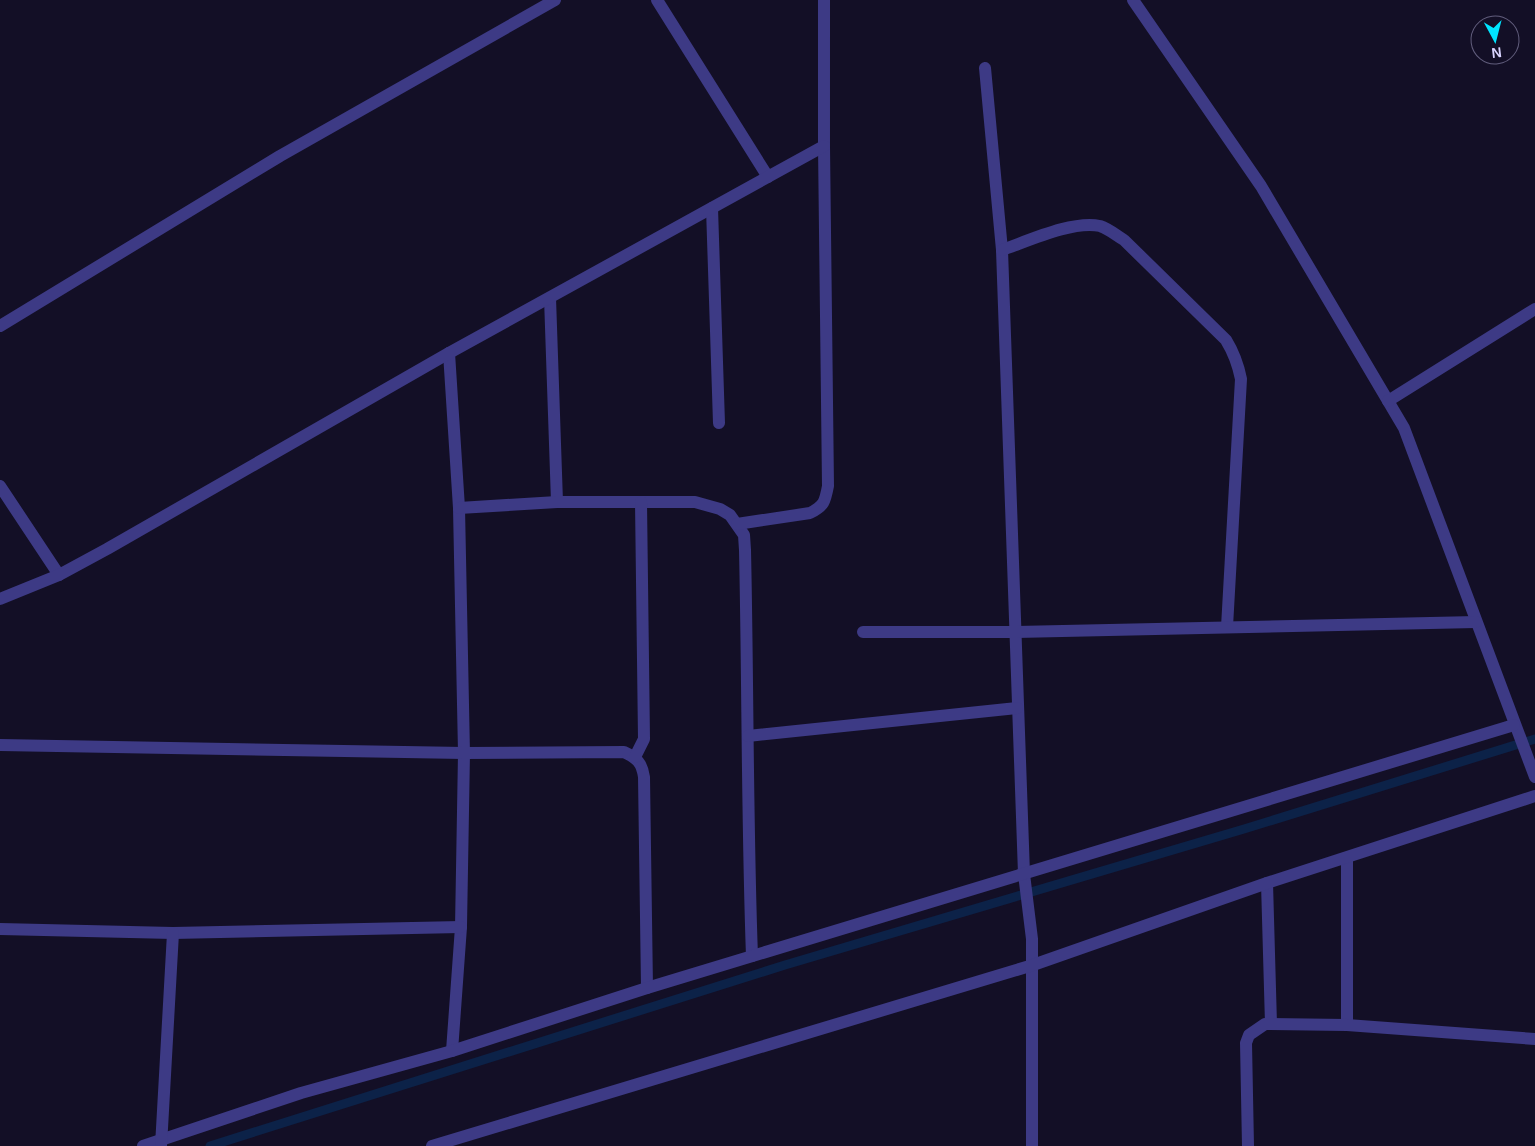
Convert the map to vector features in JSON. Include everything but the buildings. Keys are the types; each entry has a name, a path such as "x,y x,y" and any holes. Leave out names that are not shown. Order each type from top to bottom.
{"street":[{"path":"0,326 280,156 556,0"},
{"path":"657,0 768,177"},
{"path":"737,524 810,513 820,508 826,500 828,486 824,0"},
{"path":"1133,0 1261,186 1404,428 1534,775"},
{"path":"985,68 1002,250 1024,874 1032,939 1033,965 1032,1146"},
{"path":"0,599 59,575 449,354 824,146"},
{"path":"712,208 719,423"},
{"path":"1002,250 1079,225 1100,226 1124,240 1226,340 1239,366 1241,379 1226,627"},
{"path":"550,298 557,502"},
{"path":"1388,401 1535,310"},
{"path":"449,354 459,508 464,753 461,927 452,1051"},
{"path":"0,486 59,575"},
{"path":"459,508 557,502 695,502 720,509 730,515 737,524 744,535 746,550 748,846 752,956"},
{"path":"635,757 644,739 641,502"},
{"path":"863,632 1016,632 1476,622"},
{"path":"748,736 1017,708"},
{"path":"143,1146 161,1143 301,1093 452,1051 752,956 1516,729"},
{"path":"0,745 464,753 624,752 635,757 643,766 647,988"},
{"path":"432,1146 1033,965 1267,883 1535,796"},
{"path":"1347,858 1348,1025"},
{"path":"1267,883 1271,1024"},
{"path":"0,929 173,933 461,927"},
{"path":"161,1143 173,933"},
{"path":"1248,1146 1246,1043 1249,1034 1265,1024 1348,1025 1535,1039"}],"waterway":[{"path":"210,1146 785,965 1244,829 1535,739"}]}
